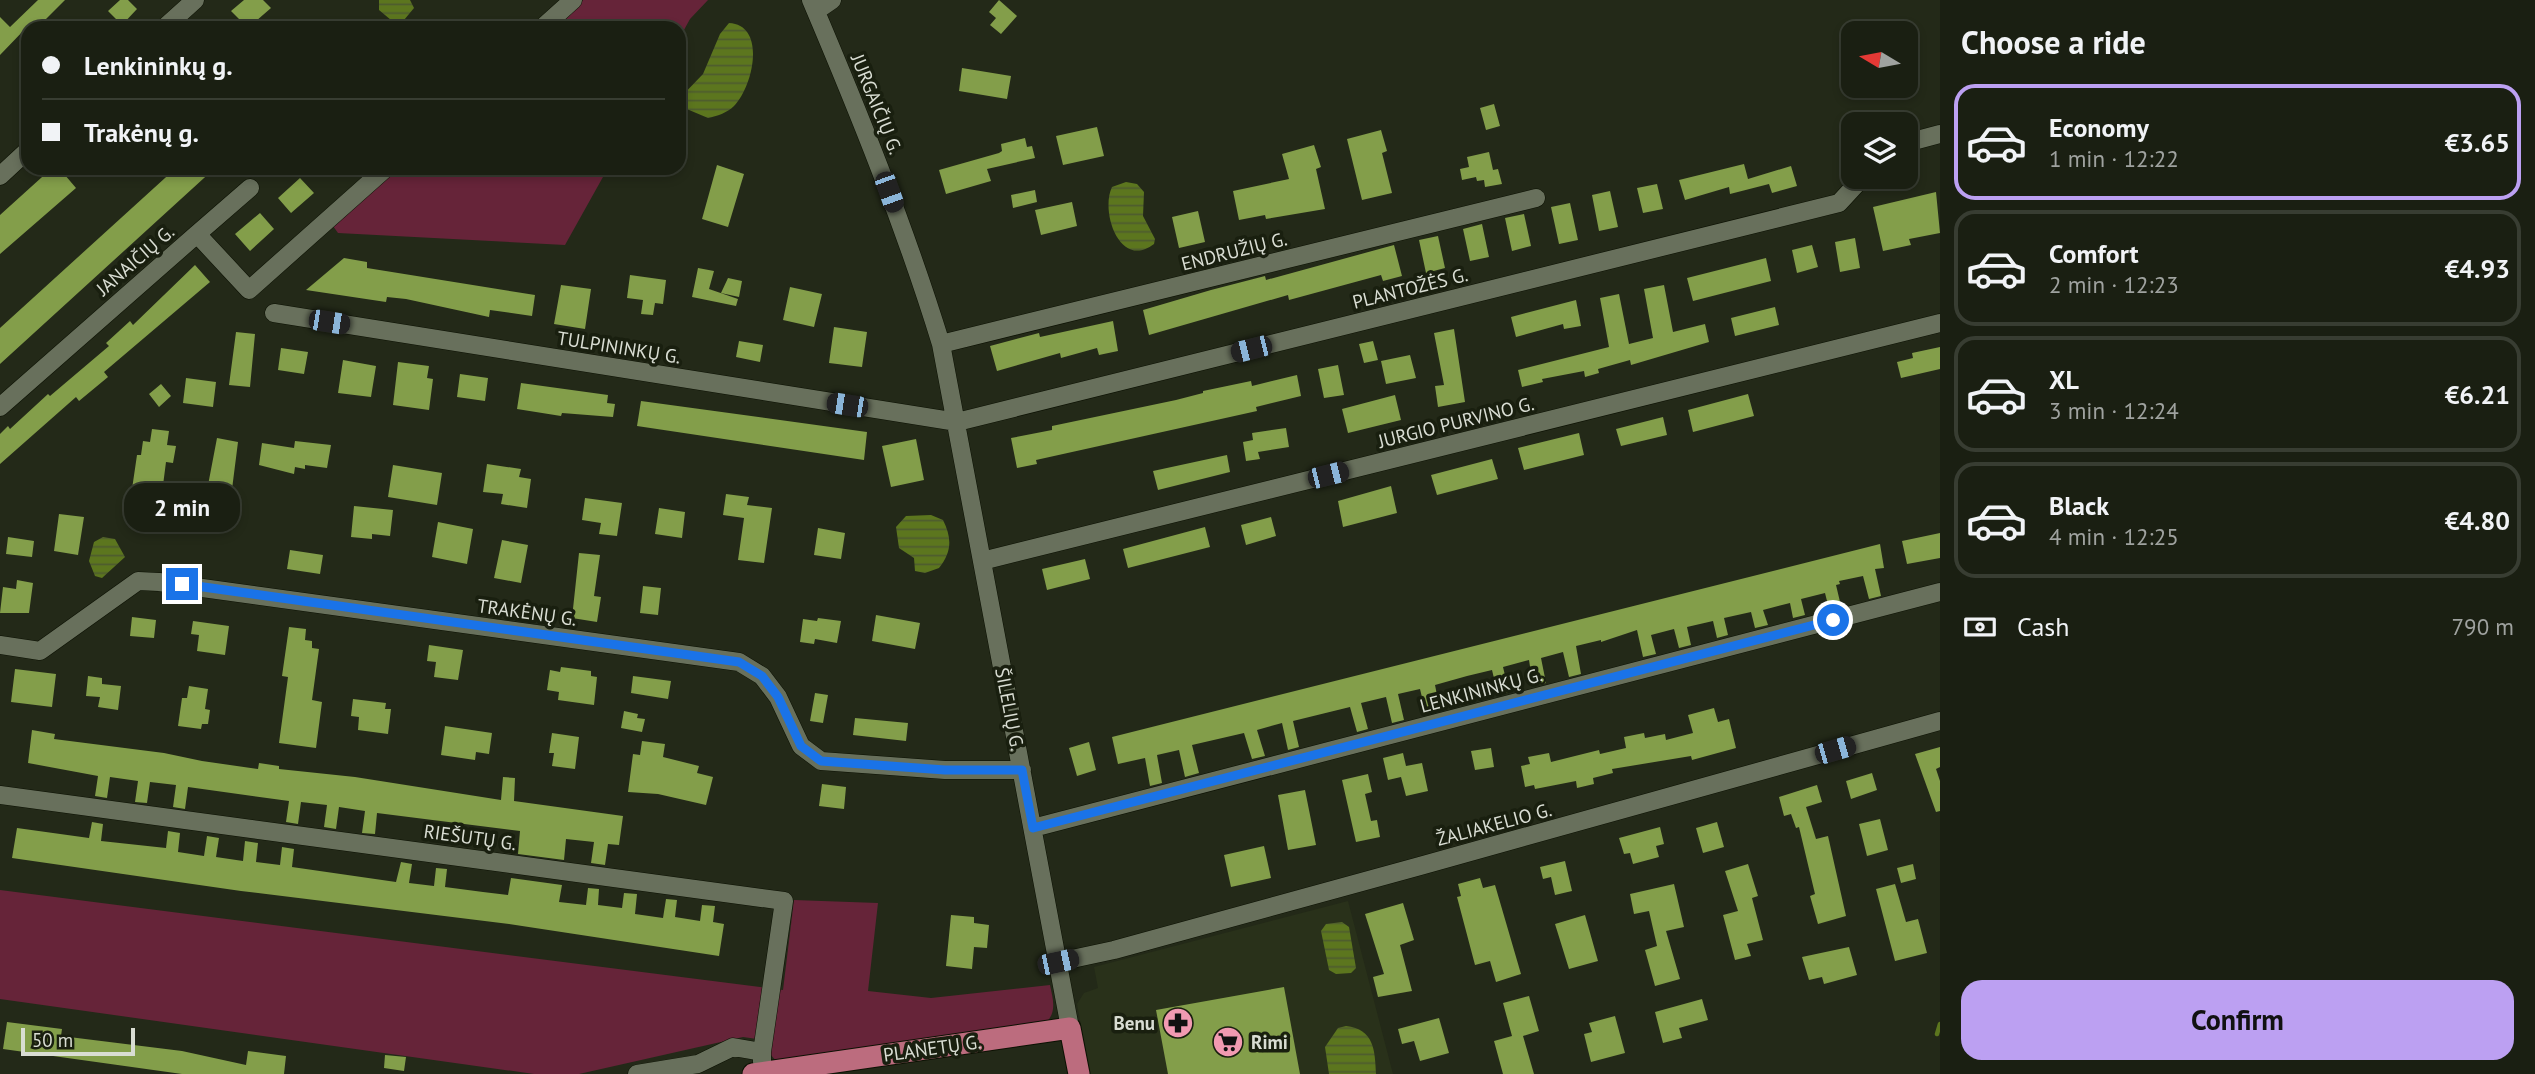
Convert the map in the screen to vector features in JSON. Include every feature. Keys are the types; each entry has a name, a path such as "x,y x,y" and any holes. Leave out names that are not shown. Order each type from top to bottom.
{"main road":[{"name":"PLANETŲ G.","path":"759,1066 1070,1028"},
{"name":"ŠILELIŲ G.","path":"1070,1028 1079,1074"}],"street":[{"path":"172,21 195,0"},
{"path":"550,21 573,0"},
{"path":"813,6 832,0"},
{"name":"JURGAIČIŲ G.","path":"813,6 881,171 920,276 941,344"},
{"path":"1918,140 1940,134"},
{"path":"0,176 21,156"},
{"name":"JANAIČIŲ G.","path":"0,407 197,234 249,290 378,175"},
{"path":"197,234 250,188"},
{"name":"PLANTOŽĖS G.","path":"957,422 1839,203 1852,189"},
{"name":"ENDRUŽIŲ G.","path":"941,344 1536,198"},
{"name":"TULPININKŲ G.","path":"274,313 957,422"},
{"name":"JURGIO PURVINO G.","path":"982,561 1940,323"},
{"name":"ŠILELIŲ G.","path":"941,344 1070,1028"},
{"name":"TRAKĖNŲ G.","path":"0,645 40,651 138,581 159,582 739,662 762,676 778,697 801,746 821,761 945,770 1022,770"},
{"name":"LENKININKŲ G.","path":"1033,828 1940,592"},
{"name":"ŽALIAKELIO G.","path":"1058,962 1114,950 1940,721"},
{"name":"RIEŠUTŲ G.","path":"0,795 784,901 759,1066"},
{"path":"637,1074 698,1064 733,1047 759,1066"}],"shaded area":[{"path":"379,0 410,0 414,8 404,20 391,20 379,10"},
{"path":"583,0 708,0 686,26 686,21 560,21"},
{"path":"729,23 741,26 748,34 752,45 751,72 741,97 734,106 708,118 686,109 686,92 703,74 720,34"},
{"path":"389,175 604,175 565,245 338,233 333,226"},
{"path":"1126,182 1137,184 1144,192 1143,216 1155,239 1154,244 1142,250 1131,250 1123,244 1111,223 1109,198 1112,187"},
{"path":"931,515 943,520 949,545 939,568 925,573 915,571 914,558 899,548 896,527 906,516"},
{"path":"103,537 115,539 125,557 102,578 95,576 89,561 94,542"},
{"path":"0,890 783,990 794,900 878,903 868,991 931,998 1050,985 1053,1010 1046,1023 777,1062 757,1039 743,1037 579,1074 534,1074 0,999"},
{"path":"1348,901 1393,1074 1090,1074 1077,1004 1084,993 1098,988 1094,967"},
{"path":"1342,922 1349,927 1356,968 1351,973 1336,974 1329,970 1321,931 1326,924"},
{"path":"1346,1026 1368,1036 1375,1057 1376,1074 1329,1074 1325,1047 1338,1028"}],"building":[{"path":"38,0 65,0 44,21 21,21 21,33 0,55 0,17 10,27"},
{"path":"120,0 128,0 137,9 126,21 118,21 108,11"},
{"path":"244,0 263,0 271,8 256,21 241,21 231,11"},
{"path":"999,0 1017,16 1001,34 990,25 996,18 989,12"},
{"path":"962,68 1011,76 1007,99 959,91"},
{"path":"1494,104 1500,126 1486,130 1480,108"},
{"path":"1097,127 1104,156 1063,165 1056,136"},
{"path":"1381,130 1387,151 1382,153 1392,193 1362,200 1347,139"},
{"path":"1025,138 1027,147 1032,146 1035,158 987,169 991,181 946,194 939,170 999,153 1002,151 1001,144"},
{"path":"1314,145 1321,167 1316,169 1325,209 1266,219 1265,215 1239,220 1233,191 1289,179 1282,154"},
{"path":"1489,152 1493,170 1498,169 1502,184 1485,187 1484,180 1477,181 1476,177 1462,180 1460,169 1469,167 1467,157"},
{"path":"1744,164 1748,179 1791,166 1797,186 1772,193 1769,184 1730,194 1729,187 1685,200 1679,180"},
{"path":"717,165 744,174 728,227 702,219"},
{"path":"44,175 65,175 76,188 0,254 0,215"},
{"path":"168,175 207,175 0,364 0,328"},
{"path":"300,178 314,193 291,213 278,198"},
{"path":"1657,184 1663,209 1643,213 1637,188"},
{"path":"1035,190 1037,202 1013,208 1011,195"},
{"path":"1610,191 1618,227 1599,231 1592,195"},
{"path":"1936,192 1940,233 1909,239 1911,245 1883,251 1873,207"},
{"path":"1072,202 1077,226 1041,235 1035,210"},
{"path":"1570,203 1578,240 1559,244 1551,207"},
{"path":"1198,211 1205,242 1179,248 1172,217"},
{"path":"260,213 274,229 250,251 235,234"},
{"path":"1524,214 1531,246 1512,251 1505,218"},
{"path":"1482,224 1489,257 1470,261 1463,229"},
{"path":"1438,236 1445,268 1426,273 1419,240"},
{"path":"1855,238 1860,268 1840,272 1835,242"},
{"path":"1394,245 1402,276 1383,281 1381,275 1289,300 1288,295 1149,335 1143,310 1265,276 1266,280"},
{"path":"1812,245 1818,267 1797,273 1792,250"},
{"path":"344,258 367,262 367,268 535,295 532,316 490,310 489,317 406,299 387,297 386,302 306,290"},
{"path":"1766,258 1771,281 1693,301 1687,278"},
{"path":"195,265 210,282 104,372 108,377 79,401 76,397 0,464 0,434 8,426 10,429 48,394 50,396 109,346 106,343 130,321 133,325"},
{"path":"698,268 714,271 709,289 738,299 736,306 692,297"},
{"path":"630,275 666,280 663,304 655,303 653,315 641,314 643,300 627,298"},
{"path":"728,278 742,281 739,297 721,293"},
{"path":"561,285 591,289 585,329 554,324"},
{"path":"1664,285 1673,332 1705,324 1709,342 1631,365 1630,360 1598,369 1599,373 1585,377 1584,371 1542,379 1543,382 1522,387 1518,370 1609,347 1600,298 1619,294 1629,344 1653,338 1644,289"},
{"path":"790,287 822,294 814,327 783,320"},
{"path":"1576,300 1581,326 1564,329 1563,324 1516,337 1511,317"},
{"path":"1775,307 1779,325 1735,336 1731,318"},
{"path":"1113,321 1118,351 1099,355 1097,348 1061,358 1060,353 997,371 990,346 1039,333 1040,337"},
{"path":"834,327 867,332 862,367 829,363"},
{"path":"1454,329 1465,402 1438,407 1435,386 1444,385 1434,333"},
{"path":"236,332 255,334 250,387 229,385"},
{"path":"739,341 763,345 760,362 736,357"},
{"path":"1373,341 1378,360 1364,363 1359,344"},
{"path":"1940,347 1940,369 1901,378 1897,362 1913,358 1912,353"},
{"path":"281,348 308,352 304,374 278,370"},
{"path":"1410,355 1416,378 1386,384 1381,361"},
{"path":"343,360 376,366 371,397 338,393"},
{"path":"398,362 429,366 427,378 433,379 429,410 393,405"},
{"path":"1338,365 1344,395 1324,398 1318,369"},
{"path":"460,374 488,378 485,401 457,397"},
{"path":"1297,375 1301,396 1256,407 1257,411 1036,460 1037,464 1017,468 1011,438 1052,430 1052,426 1176,400 1203,391 1251,381 1252,386"},
{"path":"186,378 216,382 213,407 183,403"},
{"path":"521,383 608,395 607,403 615,404 613,417 562,413 561,416 517,409"},
{"path":"161,384 171,396 159,407 149,394"},
{"path":"1748,394 1754,416 1693,432 1688,410"},
{"path":"1395,395 1401,420 1348,433 1342,409"},
{"path":"641,401 867,432 864,460 637,426"},
{"path":"1663,417 1667,435 1621,446 1616,429"},
{"path":"1286,428 1289,447 1258,452 1260,459 1246,461 1243,442 1253,440 1252,433"},
{"path":"152,429 169,431 167,445 176,446 173,463 166,462 162,493 132,489 137,455 141,455 143,441 150,442"},
{"path":"1579,433 1584,455 1524,470 1518,448"},
{"path":"217,438 238,442 230,505 205,501"},
{"path":"916,439 924,480 891,487 882,446"},
{"path":"295,441 331,445 327,468 305,465 305,469 295,467 294,474 259,465 262,443 294,448"},
{"path":"1227,455 1230,472 1158,490 1153,471"},
{"path":"1492,459 1498,479 1437,495 1431,475"},
{"path":"487,464 521,469 519,477 531,479 527,508 501,504 503,494 483,492"},
{"path":"393,465 442,473 437,505 388,497"},
{"path":"1391,486 1397,513 1343,527 1338,501"},
{"path":"726,494 749,497 747,505 772,508 764,563 738,560 744,518 723,515"},
{"path":"585,498 622,503 617,536 599,534 601,523 582,520"},
{"path":"354,506 393,510 390,536 372,534 372,539 351,537"},
{"path":"659,508 685,512 682,538 655,534"},
{"path":"59,514 84,517 78,555 54,551"},
{"path":"1271,517 1276,536 1246,545 1241,525"},
{"path":"438,522 473,529 467,564 432,557"},
{"path":"1205,527 1210,547 1128,568 1123,549"},
{"path":"818,528 845,533 841,559 814,555"},
{"path":"1940,533 1940,558 1907,564 1902,541"},
{"path":"8,537 34,541 32,557 6,554"},
{"path":"502,540 528,545 521,583 494,578"},
{"path":"1880,544 1884,568 1875,569 1881,596 1869,599 1863,576 1839,581 1840,584 1836,585 1841,606 1829,609 1825,593 1801,599 1805,615 1793,618 1790,603 1763,610 1768,625 1755,628 1751,612 1724,618 1728,635 1717,638 1713,621 1687,627 1691,645 1679,648 1674,629 1651,635 1656,654 1643,657 1637,630 1601,642 1576,646 1581,674 1569,677 1563,652 1541,658 1546,683 1533,686 1529,660 1503,667 1509,692 1498,695 1492,670 1435,685 1440,710 1426,714 1420,689 1398,694 1404,720 1392,723 1386,697 1361,703 1368,729 1357,732 1350,707 1293,721 1299,747 1288,750 1282,723 1257,730 1265,756 1252,759 1244,733 1192,745 1199,773 1185,777 1179,750 1157,755 1162,783 1150,786 1145,758 1118,764 1112,737"},
{"path":"290,550 323,555 320,574 287,569"},
{"path":"579,553 600,555 594,596 601,597 597,622 572,618"},
{"path":"1085,559 1090,579 1047,590 1042,569"},
{"path":"17,580 33,583 29,613 0,613 3,587 16,589"},
{"path":"643,586 661,588 658,615 640,613"},
{"path":"876,615 920,623 915,649 872,641"},
{"path":"132,617 156,620 154,638 130,636"},
{"path":"818,618 841,621 837,643 815,639 814,644 800,642 803,619 817,621"},
{"path":"193,621 229,626 225,655 197,651 199,635 191,634"},
{"path":"289,627 306,629 305,640 312,641 312,648 319,649 312,700 322,702 316,748 279,743 288,677 282,676"},
{"path":"429,645 463,650 458,680 434,677 436,662 427,661"},
{"path":"561,667 591,671 591,676 597,677 594,705 558,700 559,692 547,690 550,670 560,672"},
{"path":"15,669 56,674 52,707 11,702"},
{"path":"88,676 102,678 102,684 121,686 118,710 98,707 100,697 86,696"},
{"path":"633,676 671,681 668,699 631,693"},
{"path":"189,686 208,689 205,709 210,710 208,724 202,724 201,729 178,726 182,698 187,698"},
{"path":"815,693 828,695 823,723 810,721"},
{"path":"353,699 386,703 385,709 391,709 388,734 358,730 359,717 351,716"},
{"path":"1714,708 1718,722 1729,719 1736,748 1692,760 1691,756 1612,769 1613,773 1593,778 1594,784 1577,788 1576,781 1535,789 1534,785 1525,787 1521,766 1530,764 1528,757 1549,753 1551,762 1599,750 1600,754 1626,748 1624,737 1644,733 1645,738 1665,734 1666,740 1693,733 1688,715"},
{"path":"624,711 638,714 637,718 645,719 642,732 621,728"},
{"path":"855,718 908,723 906,741 853,735"},
{"path":"445,726 492,733 489,754 476,752 475,760 441,755"},
{"path":"32,730 55,734 54,739 164,753 258,769 259,763 279,766 279,769 355,777 501,800 503,777 515,778 514,801 623,816 619,845 608,844 605,865 591,863 594,842 566,839 564,860 518,854 520,831 377,813 375,834 362,833 365,811 339,807 336,829 324,827 327,805 301,802 298,824 286,822 289,801 188,787 185,809 173,807 176,785 150,782 147,803 135,802 138,781 110,777 107,798 95,796 98,776 28,763"},
{"path":"552,733 579,737 575,769 552,766 554,753 549,753"},
{"path":"642,741 665,744 663,757 699,766 697,773 713,777 706,805 658,794 628,792 633,754 640,755"},
{"path":"1089,742 1096,770 1077,776 1069,748"},
{"path":"1940,747 1940,767 1936,769 1940,781 1940,811 1936,812 1915,754"},
{"path":"1491,748 1494,767 1475,770 1471,751"},
{"path":"1403,753 1406,766 1422,763 1428,791 1406,796 1401,777 1388,780 1383,758"},
{"path":"1872,773 1877,790 1851,799 1846,781"},
{"path":"1368,774 1372,792 1365,794 1371,821 1377,820 1380,837 1356,842 1342,780"},
{"path":"822,784 846,787 844,809 819,806"},
{"path":"1817,785 1822,802 1806,807 1816,839 1828,836 1846,916 1818,924 1810,896 1815,894 1799,827 1796,828 1791,814 1784,816 1779,797"},
{"path":"1305,790 1316,845 1288,850 1278,795"},
{"path":"1880,819 1888,850 1867,856 1859,824"},
{"path":"92,822 103,824 101,841 166,848 168,831 180,833 178,852 204,856 207,836 219,838 216,857 243,861 245,841 258,843 256,862 280,865 282,847 294,849 292,867 396,882 401,862 412,864 409,883 434,886 436,868 447,869 445,887 508,895 511,878 562,885 559,902 586,905 588,888 599,889 598,905 622,908 624,893 637,894 635,914 663,918 666,899 677,900 675,917 700,921 702,905 715,906 713,922 724,924 719,956 509,924 241,891 12,858 17,828 89,838"},
{"path":"1717,822 1724,847 1703,853 1696,828"},
{"path":"1660,827 1664,844 1656,846 1659,857 1633,864 1630,853 1624,854 1619,838"},
{"path":"1264,846 1271,878 1231,887 1224,855"},
{"path":"1565,861 1572,891 1555,895 1551,877 1543,879 1540,867"},
{"path":"1748,864 1758,896 1752,898 1763,940 1747,944 1751,956 1735,960 1723,915 1738,911 1725,871"},
{"path":"1913,864 1916,879 1901,883 1897,868"},
{"path":"1480,878 1483,888 1495,885 1521,974 1496,982 1490,961 1475,965 1457,897 1461,896 1458,884"},
{"path":"1674,884 1684,927 1666,931 1680,979 1655,986 1645,950 1657,946 1649,911 1634,914 1630,894"},
{"path":"1895,884 1906,922 1918,919 1927,953 1895,961 1876,889"},
{"path":"1403,903 1414,940 1400,945 1412,991 1378,997 1373,977 1384,974 1365,914"},
{"path":"951,915 974,917 974,923 989,925 987,948 974,947 972,969 946,966"},
{"path":"1585,915 1598,961 1569,969 1555,924"},
{"path":"1849,947 1857,975 1824,984 1822,977 1809,980 1802,957"},
{"name":"Rimi","path":"1284,987 1300,1074 1168,1074 1156,1010"},
{"path":"1529,996 1539,1031 1523,1036 1534,1074 1503,1074 1494,1041 1512,1036 1503,1003"},
{"path":"1702,999 1708,1020 1679,1028 1682,1038 1663,1043 1655,1012"},
{"path":"1615,1016 1625,1053 1591,1062 1584,1034 1592,1032 1589,1023"},
{"path":"1439,1018 1449,1053 1420,1061 1414,1041 1402,1044 1398,1029"},
{"path":"7,1022 62,1029 61,1036 182,1051 246,1065 248,1051 286,1056 284,1074 182,1074 3,1049"},
{"path":"385,1055 406,1057 404,1071 384,1068"}],"waterway":[{"path":"1937,1034 1940,1024"}],"place":[{"name":"Benu","path":"1178,1023"},
{"name":"Rimi","path":"1228,1042"}],"route":[{"path":"182,584 267,599 739,662 762,676 778,697 801,746 811,757 843,764 945,770 1022,770 1033,828 1833,620"}]}
